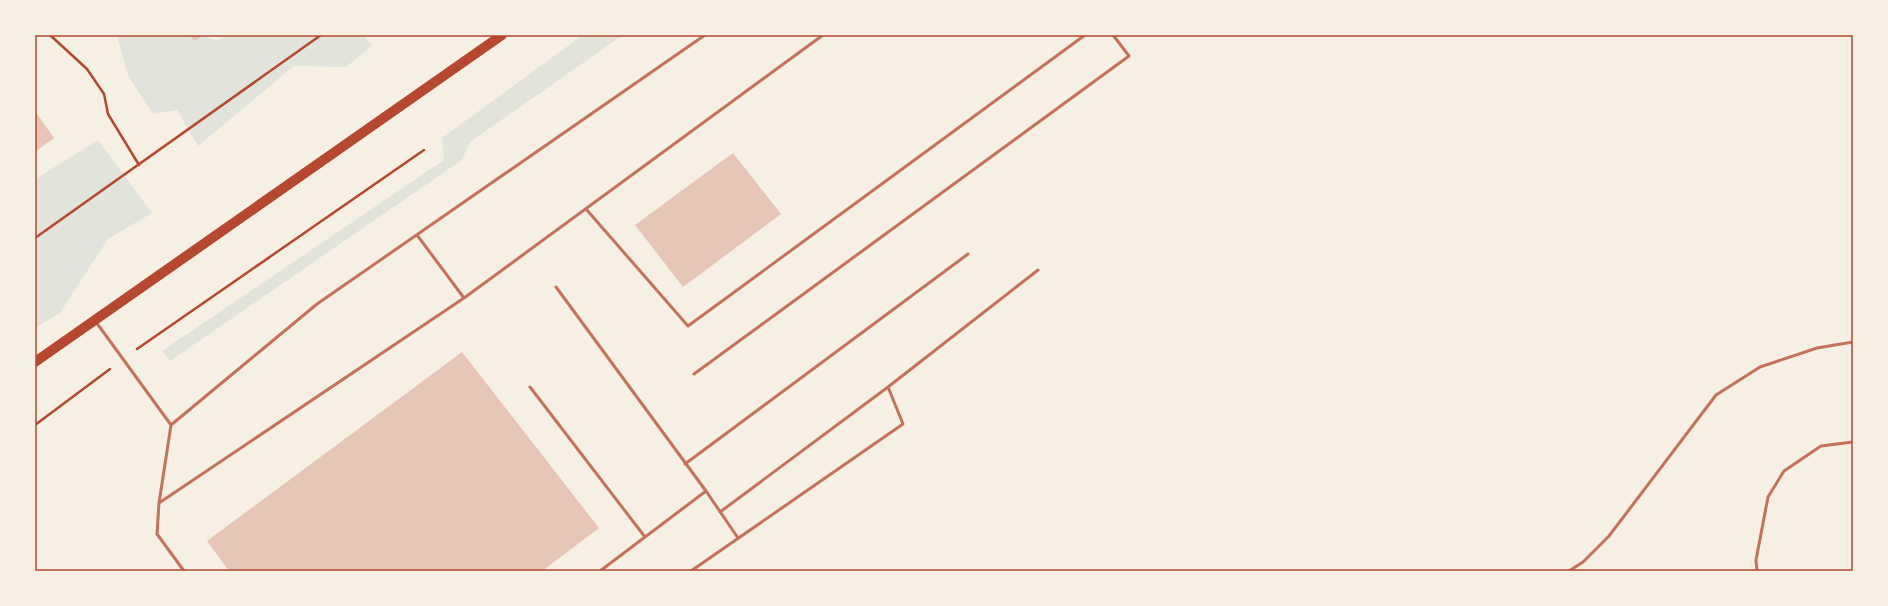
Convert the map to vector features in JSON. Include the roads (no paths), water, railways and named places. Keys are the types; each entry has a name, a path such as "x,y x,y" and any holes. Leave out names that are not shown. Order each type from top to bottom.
{"main road":[{"path":"35,362 502,35"}],"lane":[{"path":"184,571 157,534 159,503 171,425 317,304 705,35"},
{"path":"159,503 464,298 823,35"},
{"path":"586,209 688,326 1085,35"},
{"path":"694,374 1129,56 1113,35"},
{"path":"417,235 464,298"},
{"path":"685,464 968,254"},
{"path":"720,512 888,387 1038,270"},
{"path":"556,287 706,491 738,538"},
{"path":"94,320 171,425"},
{"path":"1569,571 1583,562 1609,536 1716,395 1760,367 1817,348 1853,342"},
{"path":"530,387 645,536"},
{"path":"691,571 903,424 888,387"},
{"path":"1757,571 1756,560 1768,497 1784,471 1821,446 1853,442"},
{"path":"600,571 706,491"}]}
